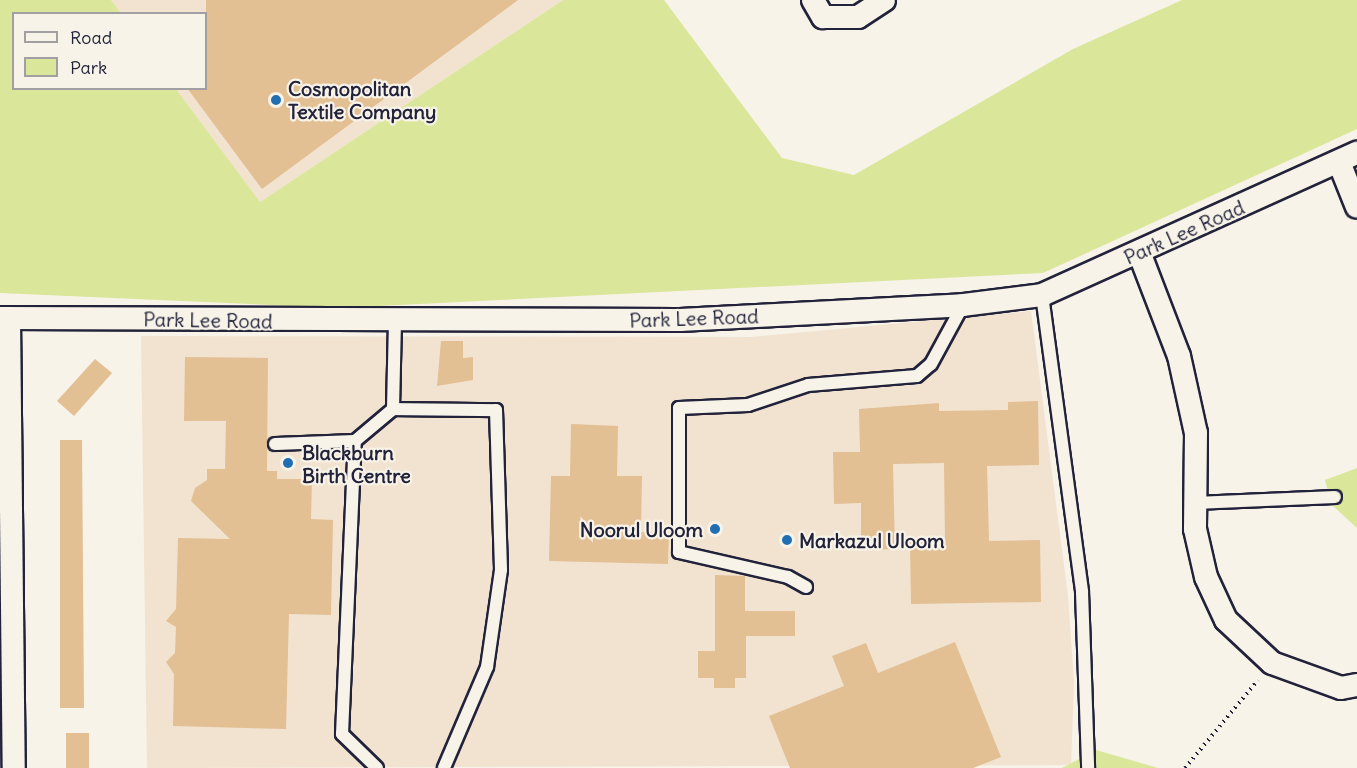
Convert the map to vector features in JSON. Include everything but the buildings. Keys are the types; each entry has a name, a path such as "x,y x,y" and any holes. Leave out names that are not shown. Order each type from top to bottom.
{"street":[{"path":"813,0 823,17 858,17 884,0"},
{"path":"1348,158 1357,207"},
{"name":"Park Lee Road","path":"4,318 395,322 680,321 963,305 1042,295 1348,158"},
{"path":"1139,252 1179,356 1196,433 1195,503 1206,577 1226,620 1272,663 1341,688 1357,685"},
{"path":"4,318 14,768"}],"lane":[{"path":"1042,295 1082,592 1088,768"},
{"path":"806,587 788,577 679,552 679,408 748,405 808,385 917,376 932,364 963,305"},
{"path":"393,409 395,322"},
{"path":"275,444 355,441 393,409 496,410 501,570 487,667 444,768"},
{"path":"355,441 342,734 377,768"},
{"path":"1195,503 1335,497"}],"path":[{"path":"1185,768 1272,663"}],"shaded area":[{"path":"111,0 563,0 260,202 177,90 207,90 207,12 120,12"},
{"path":"1031,311 1068,596 1074,682 1071,765 147,768 141,336 752,337"}],"green space":[{"path":"0,0 111,0 120,12 12,12 12,90 177,90 260,202 563,0 664,0 782,158 854,175 1073,49 1182,0 1357,0 1357,129 1043,273 338,308 0,293"},
{"path":"1357,468 1357,528 1332,505 1325,480"},
{"path":"1096,750 1158,768 1062,768"}],"place":[{"name":"Cosmopolitan Textile Company","path":"276,100"},
{"name":"Blackburn Birth Centre","path":"288,463"},
{"name":"Noorul Uloom","path":"715,529"},
{"name":"Markazul Uloom","path":"787,540"}]}
